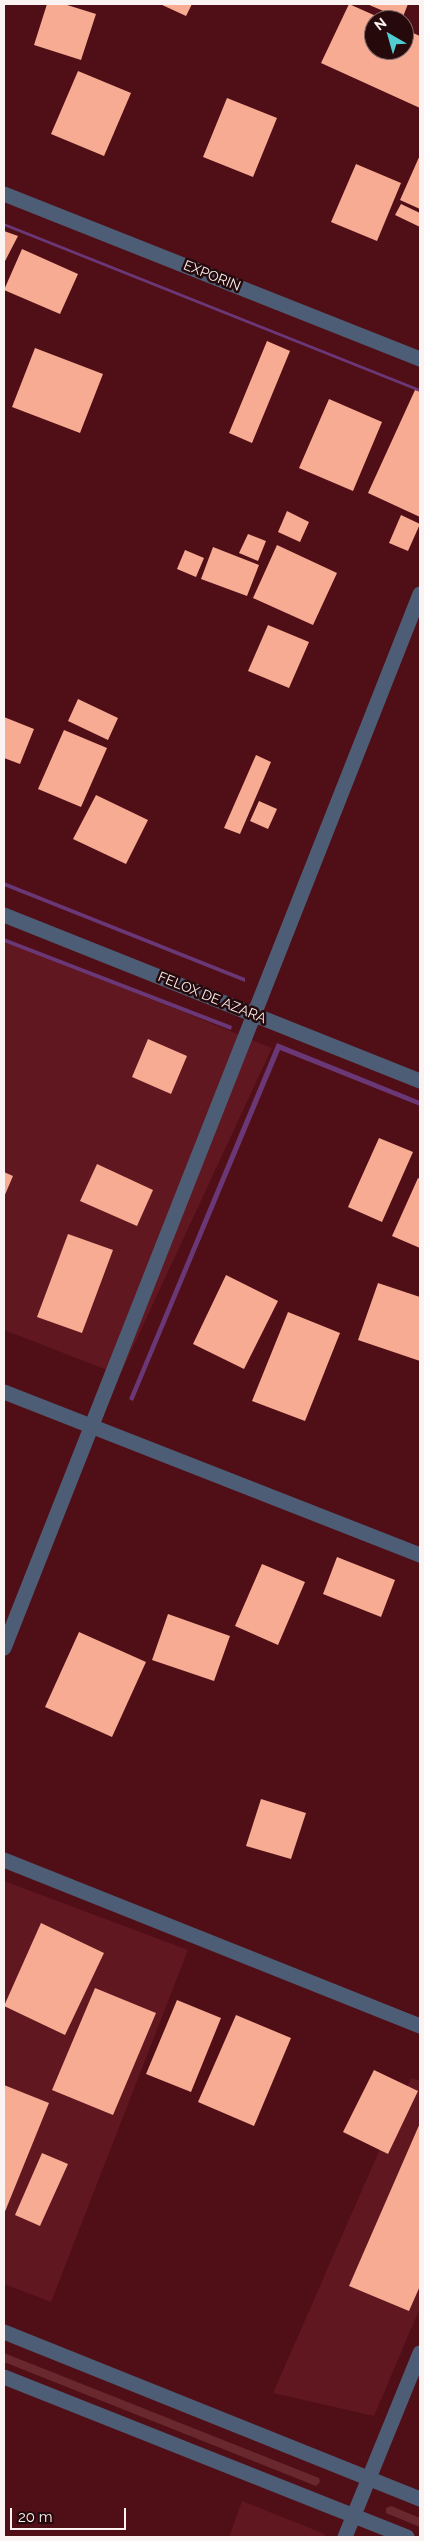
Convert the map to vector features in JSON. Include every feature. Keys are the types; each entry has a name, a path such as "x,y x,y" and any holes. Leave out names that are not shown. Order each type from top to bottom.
{"street":[{"name":"EXPORIN","path":"4,194 420,359"},
{"path":"4,1648 420,594"},
{"name":"FELOX DE AZARA","path":"4,915 420,1081"},
{"path":"4,1392 420,1555"},
{"path":"4,1860 420,2026"},
{"path":"4,2332 420,2499"},
{"path":"345,2537 420,2353"},
{"path":"4,2377 407,2537"}],"shaded area":[{"path":"4,223 420,389 420,392 4,226"},
{"path":"4,882 245,978 245,982 4,886"},
{"path":"4,938 232,1026 231,1030 4,942"},
{"path":"4,939 272,1048 120,1375 4,1330"},
{"path":"277,1043 420,1101 420,1106 280,1050 133,1401 129,1399"},
{"path":"4,1881 188,1950 51,2302 4,2284"},
{"path":"411,2078 420,2081 420,2308 374,2416 273,2393"},
{"path":"4,2353 319,2478 320,2482 316,2486 4,2362"},
{"path":"242,2501 325,2534 324,2537 229,2537"},
{"path":"391,2506 420,2518 420,2527 386,2513 386,2508"}],"building":[{"path":"47,4 64,4 96,14 81,60 34,45"},
{"path":"160,4 192,4 186,16"},
{"path":"349,4 364,11 364,60 414,60 414,33 420,36 420,108 321,63"},
{"path":"367,4 408,4 406,10 381,10"},
{"path":"78,71 131,93 104,156 51,134"},
{"path":"227,98 277,118 253,177 203,157"},
{"path":"420,155 420,209 400,200"},
{"path":"356,164 401,183 377,241 331,222"},
{"path":"401,204 420,213 420,227 395,215"},
{"path":"4,231 18,236 4,263"},
{"path":"22,249 78,274 60,314 4,290"},
{"path":"267,341 290,351 252,443 229,433"},
{"path":"35,348 103,374 80,433 12,407"},
{"path":"415,390 420,392 420,517 368,493"},
{"path":"329,399 382,422 353,491 299,468"},
{"path":"287,511 309,522 300,542 278,532"},
{"path":"401,515 420,524 408,551 389,543"},
{"path":"248,534 266,541 258,561 239,553"},
{"path":"277,545 337,573 313,625 253,598"},
{"path":"213,547 259,565 247,596 201,579"},
{"path":"185,550 204,558 196,577 177,569"},
{"path":"268,625 309,642 289,688 248,671"},
{"path":"78,699 118,718 108,740 68,721"},
{"path":"4,717 34,729 20,764 4,758"},
{"path":"64,730 107,748 81,807 38,789"},
{"path":"256,755 271,762 240,834 224,828"},
{"path":"96,795 148,820 126,864 73,839"},
{"path":"259,801 277,809 268,829 250,821"},
{"path":"148,1039 187,1056 171,1094 132,1077"},
{"path":"379,1138 413,1152 382,1222 348,1207"},
{"path":"97,1164 153,1190 137,1226 80,1201"},
{"path":"4,1172 13,1176 4,1197"},
{"path":"418,1178 420,1179 420,1248 392,1236"},
{"path":"68,1234 113,1250 82,1333 37,1317"},
{"path":"226,1275 278,1301 244,1369 193,1344"},
{"path":"378,1283 420,1297 420,1361 358,1340"},
{"path":"288,1312 340,1333 305,1421 252,1401"},
{"path":"337,1557 395,1580 381,1617 323,1594"},
{"path":"262,1564 305,1582 278,1645 235,1626"},
{"path":"168,1614 230,1636 214,1681 152,1660"},
{"path":"79,1632 146,1662 112,1737 45,1707"},
{"path":"261,1799 306,1813 291,1859 246,1846"},
{"path":"41,1923 104,1953 65,2035 4,2006"},
{"path":"95,1988 156,2013 113,2115 52,2090"},
{"path":"177,2000 221,2018 191,2092 146,2074"},
{"path":"236,2015 291,2038 254,2126 198,2102"},
{"path":"374,2070 418,2091 388,2154 343,2132"},
{"path":"4,2085 49,2103 4,2214"},
{"path":"420,2123 420,2286 409,2311 349,2286"},
{"path":"42,2153 68,2164 40,2226 15,2215"}]}
